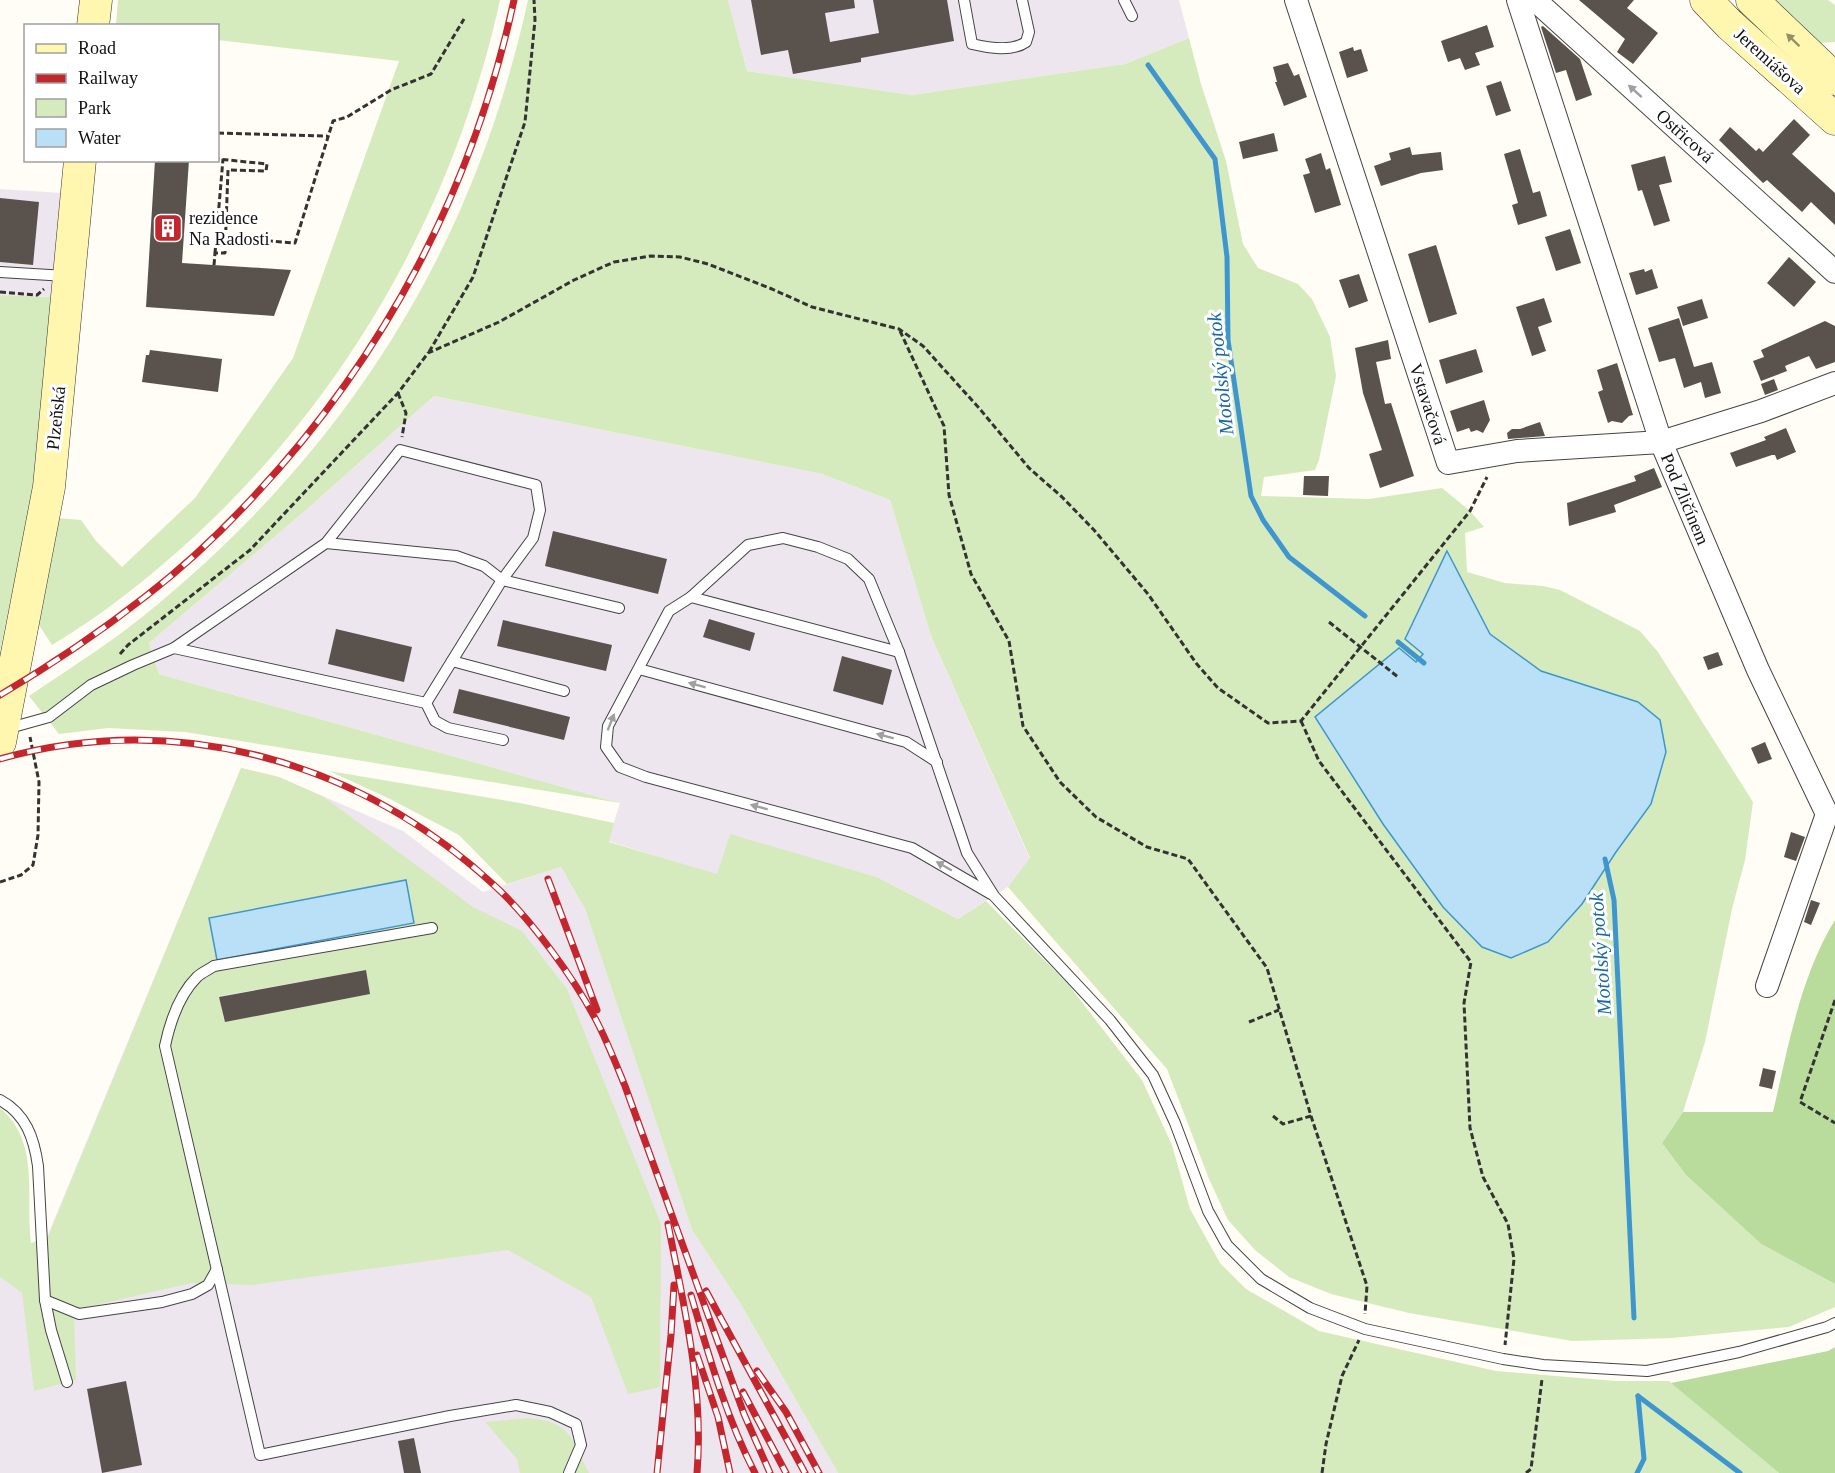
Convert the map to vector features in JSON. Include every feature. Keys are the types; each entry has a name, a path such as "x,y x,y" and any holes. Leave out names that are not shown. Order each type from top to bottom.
{"main road":[{"path":"93,24 96,0"},
{"name":"Jeremiášova","path":"1706,0 1730,25 1835,119"},
{"name":"Jeremiášova","path":"1752,0 1835,79"},
{"name":"Plzeňská","path":"10,731 14,672 49,487 80,162"}],"street":[{"name":"Vstavačová","path":"1296,0 1448,463 1517,451 1661,442 1761,411 1835,383"},
{"name":"Pod Zličínem","path":"1518,0 1661,442 1758,670 1827,814 1767,986"},
{"name":"Ostřicová","path":"1535,0 1835,272"}],"lane":[{"path":"964,0 972,44 986,47 1018,47 1026,42 1029,32 1023,0"},
{"path":"1124,0 1131,15"},
{"path":"0,272 69,276"},
{"path":"10,731 49,717 91,686 174,648 326,543 400,450 536,485 540,510 533,538 502,580 426,703"},
{"path":"994,896 912,848 646,777 620,767 606,747 608,726 669,611 691,597 748,545 783,538 818,547 848,559 869,579 899,652 967,852 994,896 1110,1020 1152,1075 1175,1123 1208,1211 1227,1245 1261,1279 1310,1308 1365,1329 1503,1359 1543,1365 1647,1371 1738,1352 1827,1328 1835,1323"},
{"path":"326,543 456,556 484,566 502,580 619,608"},
{"path":"691,597 899,652"},
{"path":"174,648 426,703"},
{"path":"452,661 564,691"},
{"path":"639,669 906,742 937,762"},
{"path":"426,703 435,721 448,728 503,740"},
{"path":"432,928 214,966 197,976 181,999 169,1026 165,1046 260,1455 450,1416 516,1405 550,1412 576,1424 581,1445 569,1473"},
{"path":"0,1100 20,1115 35,1144 45,1300 51,1330 67,1382"},
{"path":"45,1300 79,1314 162,1302 192,1294 208,1285 217,1269"}],"path":[{"path":"120,654 128,645 250,550 399,393 428,353 473,277 525,122 535,20 534,0"},
{"path":"231,238 295,243 333,121 347,117 391,90 431,74 464,19"},
{"path":"219,133 327,136"},
{"path":"215,253 225,253 228,170 266,171 267,164 219,159"},
{"path":"214,265 223,159"},
{"path":"428,353 499,322 574,280 614,262 651,256 680,257 708,264 772,288 812,307 899,329 923,346 1029,468 1094,530 1148,594 1196,663 1218,687 1268,723 1301,722 1470,512 1499,454"},
{"path":"899,329 944,426 949,495 971,574 1009,641 1023,726 1060,782 1096,817 1147,847 1188,859 1267,968 1311,1116 1367,1286 1365,1329 1342,1376 1326,1444 1322,1473"},
{"path":"399,393 406,413 400,450"},
{"path":"1329,622 1398,677"},
{"path":"1301,722 1319,761 1471,962 1464,1003 1470,1128 1482,1177 1508,1224 1514,1259 1503,1359"},
{"path":"0,882 21,875 33,865 38,835 38,774 10,731"},
{"path":"1835,1000 1800,1102 1835,1123"},
{"path":"1249,1022 1280,1010"},
{"path":"1273,1116 1283,1124 1311,1116"},
{"path":"1526,1473 1532,1469 1543,1365"}],"shaded area":[{"path":"728,0 1179,0 1189,38 1125,64 912,95 747,71"},
{"path":"0,189 62,193 53,297 0,295"},
{"path":"434,396 822,474 890,500 931,636 1030,859 1008,887 958,919 877,877 730,835 717,875 608,841 620,803 159,674 149,643 305,511"},
{"path":"241,768 279,777 403,831 483,892 561,867 585,909 692,1230 740,1303 838,1473 0,1473 0,1256 47,1237"}],"green space":[{"path":"118,0 500,0 480,76 455,150 425,222 389,291 348,357 302,420 251,479 196,535 127,594 52,645 37,622 58,518 81,520 96,541 122,567 195,498 293,358 399,61 219,40 219,24 116,24"},
{"path":"528,0 728,0 747,71 912,95 1125,64 1189,38 1226,161 1243,244 1258,268 1298,284 1312,299 1330,337 1336,376 1315,470 1264,477 1261,496 1369,499 1442,488 1470,511 1484,527 1465,533 1467,572 1505,583 1543,586 1560,590 1640,631 1658,652 1753,802 1745,860 1732,909 1705,1042 1683,1112 1662,1143 1686,1175 1761,1244 1835,1284 1835,1307 1789,1327 1672,1338 1572,1341 1409,1313 1331,1294 1289,1277 1256,1251 1228,1220 1209,1179 1167,1069 1008,887 1030,858 931,636 890,500 822,474 434,396 305,511 149,643 159,674 620,803 185,732 108,728 59,734 29,696 143,617 227,542 290,476 346,407 395,334 438,257 475,176 505,90"},
{"path":"1775,0 1828,0 1835,5 1835,42 1820,43"},
{"path":"0,295 53,297 34,484 0,651"},
{"path":"241,768 279,777 324,797 473,907 522,931 567,989 661,1224 660,1387 628,1394 591,1297 508,1250 252,1285 192,1283 74,1310 76,1380 34,1391 22,1293 0,1277 0,1108 13,1122 26,1154 29,1171 31,1243 48,1237","holes":["366,970 370,994 224,1021 219,996"]},
{"path":"329,771 520,803 614,823 609,842 717,874 730,834 877,877 958,919 986,901 1068,984 1142,1080 1172,1145 1190,1209 1220,1263 1246,1289 1319,1331 1496,1371 1615,1381 1669,1381 1779,1473 838,1473 740,1303 692,1230 585,909 561,867 507,884 459,835 388,798"},
{"path":"1835,920 1835,1284 1761,1244 1686,1175 1662,1143 1683,1112 1773,1112 1796,1013 1813,965"},
{"path":"1835,1347 1835,1473 1779,1473 1671,1383 1828,1351"},
{"path":"528,1418 554,1423 562,1428 573,1441 589,1473 520,1473 517,1459 485,1422"}],"water":[{"path":"1447,551 1490,634 1541,671 1638,702 1660,720 1666,752 1651,804 1582,904 1548,942 1511,958 1482,947 1443,907 1383,824 1315,717 1399,648 1416,662 1423,654 1405,639"},
{"path":"406,880 414,923 217,960 209,918"}],"building":[{"path":"751,0 854,0 855,8 825,13 830,42 879,33 873,0 947,0 954,41 861,58 861,62 793,74 788,50 761,55"},
{"path":"1579,0 1634,0 1627,8 1658,33 1633,64 1617,52 1625,39"},
{"path":"1487,25 1494,47 1475,53 1480,65 1465,70 1460,58 1448,62 1441,41"},
{"path":"1543,26 1580,59 1592,95 1576,101 1566,70 1556,73 1541,27"},
{"path":"1353,47 1354,51 1361,49 1368,71 1347,78 1339,52"},
{"path":"1288,63 1294,76 1299,74 1307,97 1284,106 1275,82 1277,82 1273,67"},
{"path":"1501,81 1511,111 1496,116 1486,86"},
{"path":"1794,119 1810,135 1792,154 1835,193 1835,225 1811,202 1802,212 1767,180 1763,183 1719,140 1730,127 1756,151 1759,148 1763,152"},
{"path":"1274,133 1278,151 1243,159 1239,142"},
{"path":"1410,147 1412,155 1441,152 1443,170 1421,173 1381,186 1374,166 1391,160 1389,153"},
{"path":"1520,149 1533,193 1540,191 1547,216 1518,225 1512,205 1518,203 1504,154"},
{"path":"1321,153 1326,170 1330,168 1341,205 1315,213 1303,175 1310,173 1305,159"},
{"path":"1665,156 1672,182 1659,185 1670,221 1654,226 1642,190 1638,191 1631,165"},
{"name":"rezidence Na Radosti","path":"155,162 189,162 182,263 291,270 274,316 146,307"},
{"path":"0,198 39,202 33,265 0,262"},
{"path":"1570,229 1581,263 1556,271 1545,237"},
{"path":"1436,245 1457,314 1429,323 1408,254"},
{"path":"1789,257 1816,282 1794,307 1767,283"},
{"path":"1644,269 1645,272 1652,269 1658,288 1636,295 1629,273"},
{"path":"1359,274 1368,301 1349,308 1339,280"},
{"path":"1544,298 1552,322 1538,327 1546,351 1532,356 1516,307"},
{"path":"1702,299 1708,318 1683,326 1677,307"},
{"path":"1679,318 1694,367 1712,362 1721,393 1705,398 1701,382 1684,388 1675,358 1659,362 1648,328"},
{"path":"1825,321 1835,326 1835,362 1816,369 1809,356 1785,366 1787,371 1761,381 1753,361 1764,357 1761,350"},
{"path":"1388,340 1391,359 1376,362 1385,404 1391,403 1414,476 1380,488 1369,454 1382,450 1363,393 1355,348"},
{"path":"1476,349 1483,372 1446,384 1439,360"},
{"path":"150,350 222,359 218,392 142,382 146,355 149,355"},
{"path":"1617,363 1633,415 1622,423 1612,421 1608,423 1598,392 1603,390 1597,370"},
{"path":"1774,379 1778,390 1765,395 1761,384"},
{"path":"1484,400 1490,420 1483,433 1477,430 1471,432 1469,428 1457,432 1450,411"},
{"path":"1540,422 1545,436 1508,439 1507,433 1512,429 1520,429"},
{"path":"1786,428 1796,452 1777,460 1775,455 1772,455 1736,467 1730,453 1766,440 1764,437"},
{"path":"1654,468 1662,487 1614,505 1616,512 1569,526 1567,503 1636,481 1634,476"},
{"path":"1304,476 1329,476 1328,496 1303,495"},
{"path":"553,531 667,559 658,594 545,566"},
{"path":"709,619 755,633 750,651 703,637"},
{"path":"503,620 612,645 606,671 497,646"},
{"path":"336,629 412,647 404,682 328,664"},
{"path":"1718,652 1723,665 1708,670 1703,657"},
{"path":"842,656 892,670 883,705 833,691"},
{"path":"459,689 570,717 564,740 453,713"},
{"path":"1765,742 1772,759 1758,764 1751,748"},
{"path":"1791,832 1805,837 1796,861 1784,857"},
{"path":"1811,900 1820,903 1811,925 1804,922"},
{"path":"366,970 370,994 225,1022 219,997"},
{"path":"1763,1068 1776,1071 1772,1089 1759,1086"},
{"path":"126,1381 142,1465 102,1473 87,1389"},
{"path":"414,1438 421,1473 404,1473 398,1441"}],"waterway":[{"name":"Motolský potok","path":"1148,65 1215,159 1227,257 1228,340 1251,496 1263,520 1289,557 1365,616"},
{"name":"Motolský potok","path":"1398,642 1424,663"},
{"name":"Motolský potok","path":"1605,859 1614,900 1634,1318"},
{"path":"1638,1396 1740,1473"},
{"name":"Motolský potok","path":"1637,1473 1644,1459 1638,1396"}],"railway":[{"path":"0,695 93,635 161,585 189,560 255,495 302,441 345,385 384,326 449,202 475,136 497,69 514,0"},
{"path":"0,759 67,745 134,740 200,745 264,757 326,778 386,807 443,843 495,886 550,949 587,1003 604,1036 625,1086 744,1414 770,1473"},
{"path":"548,879 597,1010"},
{"path":"668,1224 695,1379 698,1410 697,1473"},
{"path":"657,1473 674,1285"},
{"path":"706,1291 805,1473"},
{"path":"691,1295 727,1408 755,1473"},
{"path":"697,1355 718,1417 730,1473"},
{"path":"757,1371 786,1412 819,1473"},
{"path":"743,1392 786,1473"}],"place":[{"name":"rezidence Na Radosti","path":"168,228"}]}
